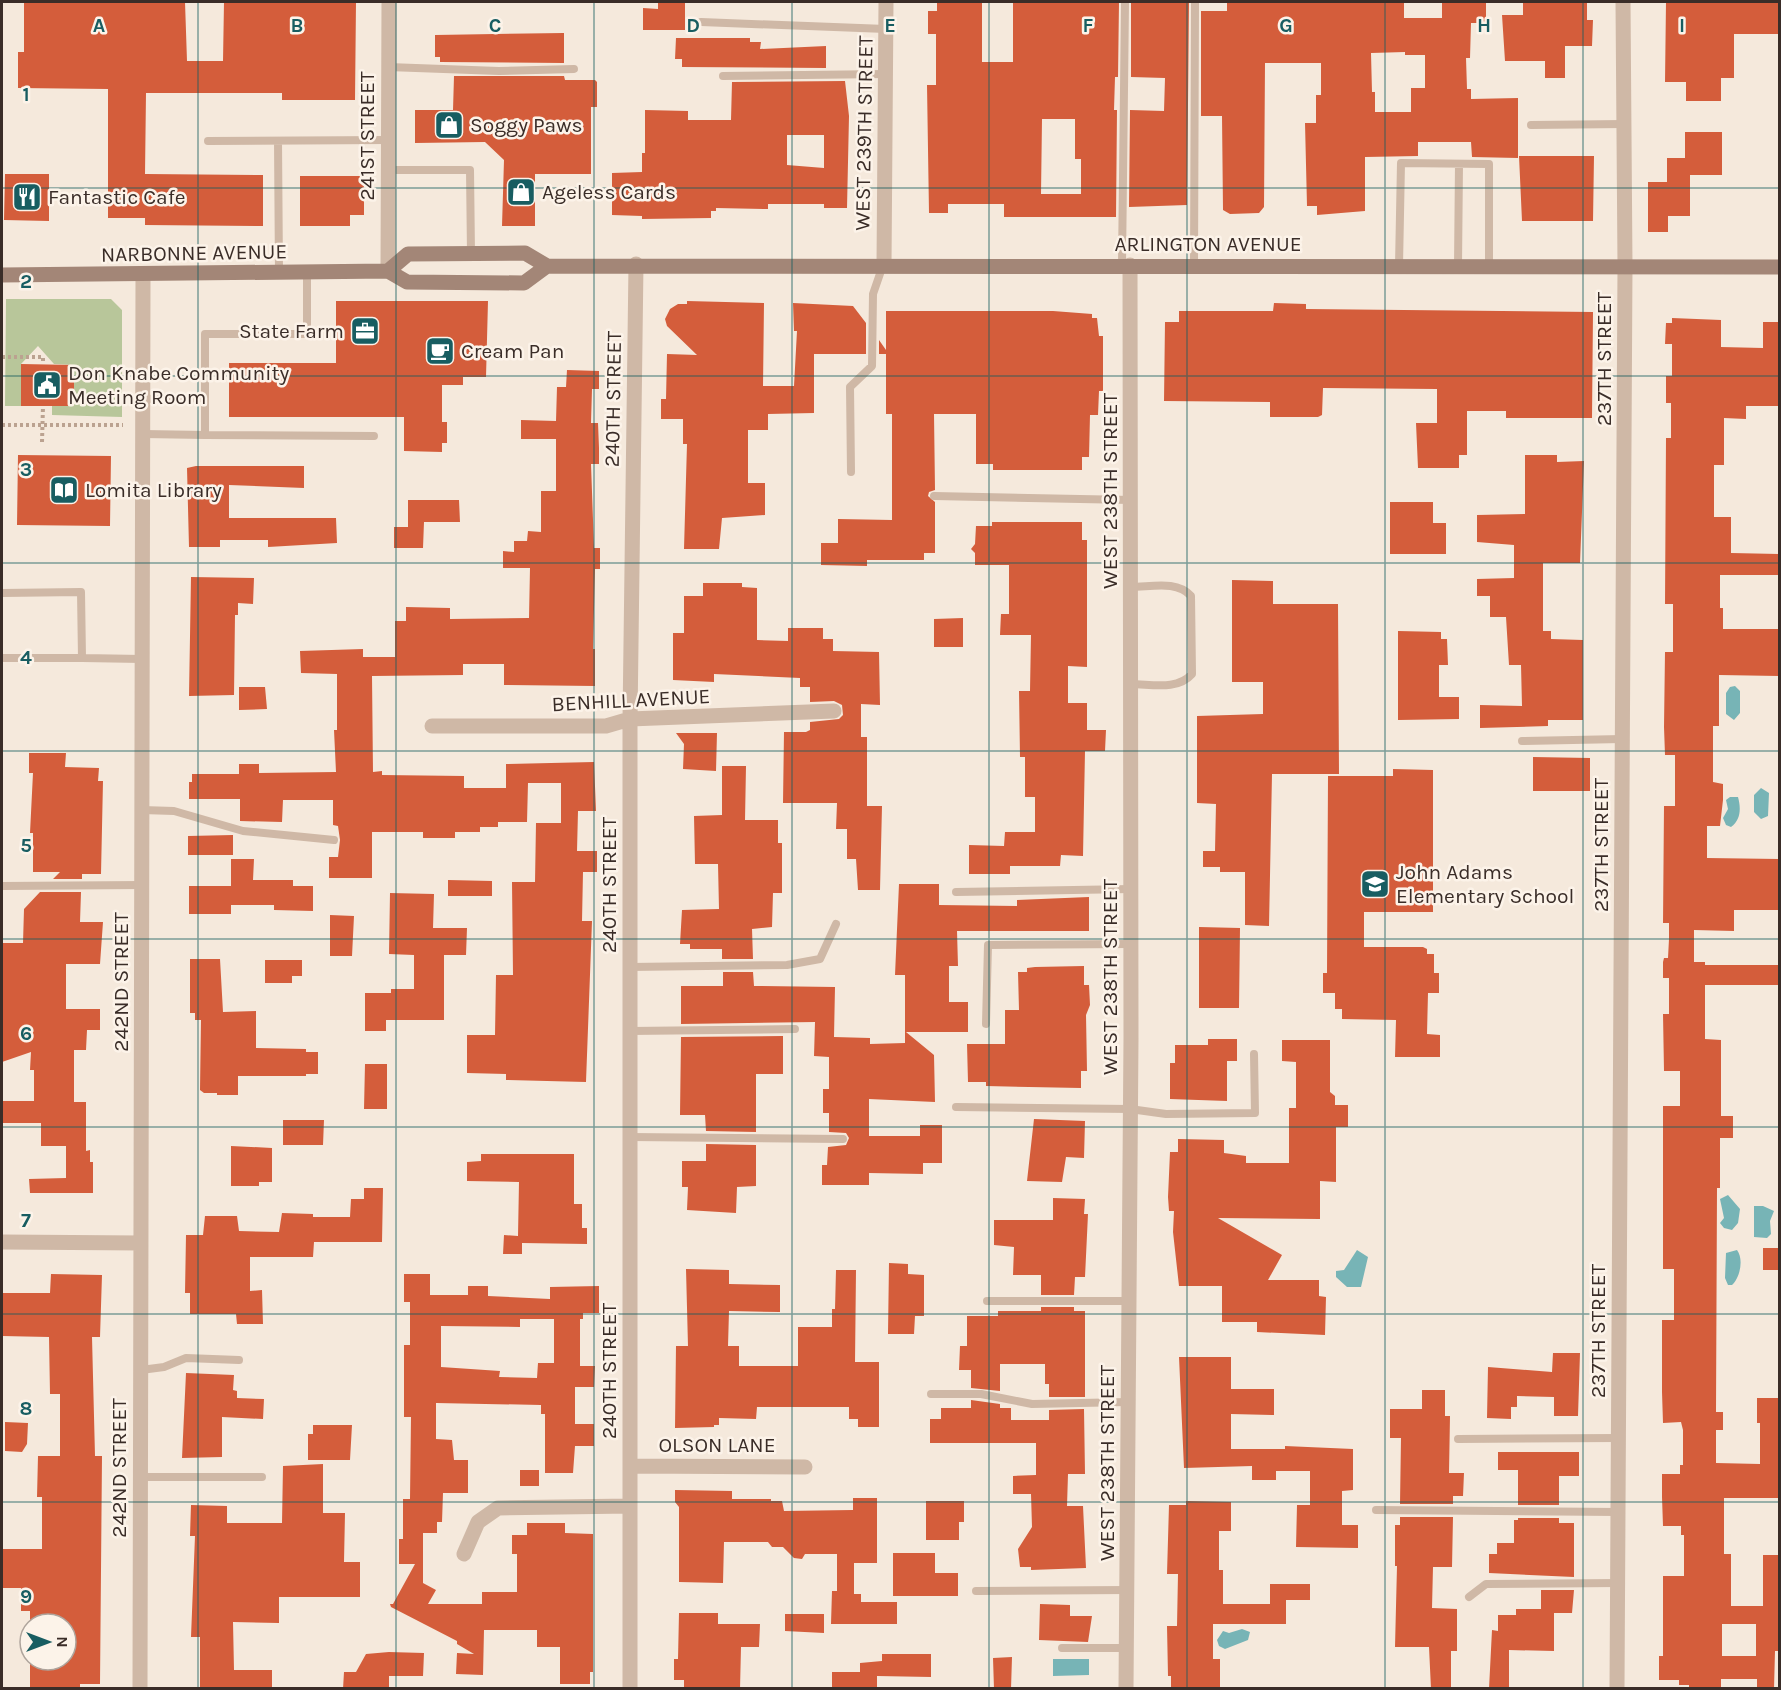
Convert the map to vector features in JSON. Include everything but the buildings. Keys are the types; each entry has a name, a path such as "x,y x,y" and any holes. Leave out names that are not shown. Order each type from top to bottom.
{"main road":[{"path":"388,271 408,254 525,253 547,266 636,264"},
{"name":"ARLINGTON AVENUE","path":"636,264 1779,267"},
{"name":"NARBONNE AVENUE","path":"2,275 388,271 407,282 524,283 547,266"}],"street":[{"name":"241ST STREET","path":"388,271 389,2"},
{"name":"WEST 239TH STREET","path":"884,265 886,2"},
{"name":"237TH STREET","path":"1617,1689 1625,266 1623,2"},
{"name":"240TH STREET","path":"630,1689 630,719 636,264"},
{"name":"WEST 238TH STREET","path":"1125,1689 1131,944 1131,500 1126,265"},
{"name":"242ND STREET","path":"140,1689 143,275"},
{"name":"BENHILL AVENUE","path":"432,726 606,726 630,719 834,711"},
{"path":"2,1242 141,1243"},
{"name":"OLSON LANE","path":"630,1466 805,1467"},
{"path":"464,1554 478,1522 498,1508 630,1506"}],"lane":[{"path":"1125,2 1126,265"},
{"path":"1194,265 1195,2"},
{"path":"701,22 886,29"},
{"path":"388,67 499,70 574,69"},
{"path":"723,76 886,74"},
{"path":"1531,125 1624,124"},
{"path":"208,141 388,140"},
{"path":"278,141 279,273"},
{"path":"1399,266 1401,163 1489,164 1489,266"},
{"path":"1458,266 1459,164"},
{"path":"388,170 470,170 471,254"},
{"path":"851,472 850,387 872,366 873,294 884,265"},
{"path":"205,435 205,334 307,334 307,272"},
{"path":"143,399 205,398"},
{"path":"143,434 374,436"},
{"path":"934,496 1131,500"},
{"path":"1131,587 1175,586 1183,588 1191,596 1192,674 1176,685 1131,684"},
{"path":"2,592 81,592 82,658"},
{"path":"2,658 142,658"},
{"path":"1522,741 1622,739"},
{"path":"142,810 174,811 243,831 334,840"},
{"path":"2,886 142,885"},
{"path":"956,892 1131,889"},
{"path":"630,967 787,965 820,959 836,924"},
{"path":"986,1024 988,945 1131,944"},
{"path":"630,1031 795,1029"},
{"path":"956,1107 1130,1109 1166,1114 1255,1113 1254,1054"},
{"path":"630,1137 843,1139"},
{"path":"987,1300 1129,1301"},
{"path":"141,1370 164,1367 186,1358 238,1360"},
{"path":"931,1394 981,1394 1032,1404 1128,1402"},
{"path":"1458,1439 1618,1438"},
{"path":"140,1477 262,1477"},
{"path":"1376,1510 1618,1512"},
{"path":"1469,1597 1486,1584 1618,1583"},
{"path":"976,1591 1126,1590"},
{"path":"1062,1648 1126,1648"}],"path":[{"path":"2,357 43,357 43,364"},
{"path":"42,442 43,406"},
{"path":"2,425 123,424"}],"green space":[{"path":"6,299 111,299 122,310 122,417 52,415 52,406 74,406 74,365 54,364 38,346 21,364 21,406 5,406"}],"water":[{"path":"1735,686 1740,691 1740,713 1734,720 1726,714 1726,693 1730,687"},
{"path":"1761,788 1769,793 1768,816 1761,819 1754,812 1754,795"},
{"path":"1730,797 1738,797 1740,809 1737,821 1731,827 1726,825 1723,818 1728,809 1726,800"},
{"path":"1728,1195 1740,1209 1738,1223 1732,1230 1724,1228 1720,1223 1724,1218 1720,1199"},
{"path":"1754,1206 1763,1206 1774,1211 1770,1221 1771,1234 1767,1238 1754,1237"},
{"path":"1357,1250 1368,1257 1361,1287 1347,1287 1336,1277 1336,1271 1344,1270"},
{"path":"1737,1250 1741,1263 1739,1273 1735,1282 1728,1285 1725,1278 1726,1253"},
{"path":"1242,1629 1250,1632 1248,1640 1225,1649 1219,1646 1217,1640 1223,1631 1229,1633"},
{"path":"1053,1659 1089,1659 1089,1675 1053,1676"}],"place":[{"name":"Soggy Paws","path":"449,125"},
{"name":"Ageless Cards","path":"521,192"},
{"name":"Fantastic Cafe","path":"27,197"},
{"name":"State Farm","path":"365,331"},
{"name":"Cream Pan","path":"440,351"},
{"name":"Don Knabe Community Meeting Room","path":"47,385"},
{"name":"Lomita Library","path":"64,490"},
{"name":"John Adams Elementary School","path":"1375,884"}]}
